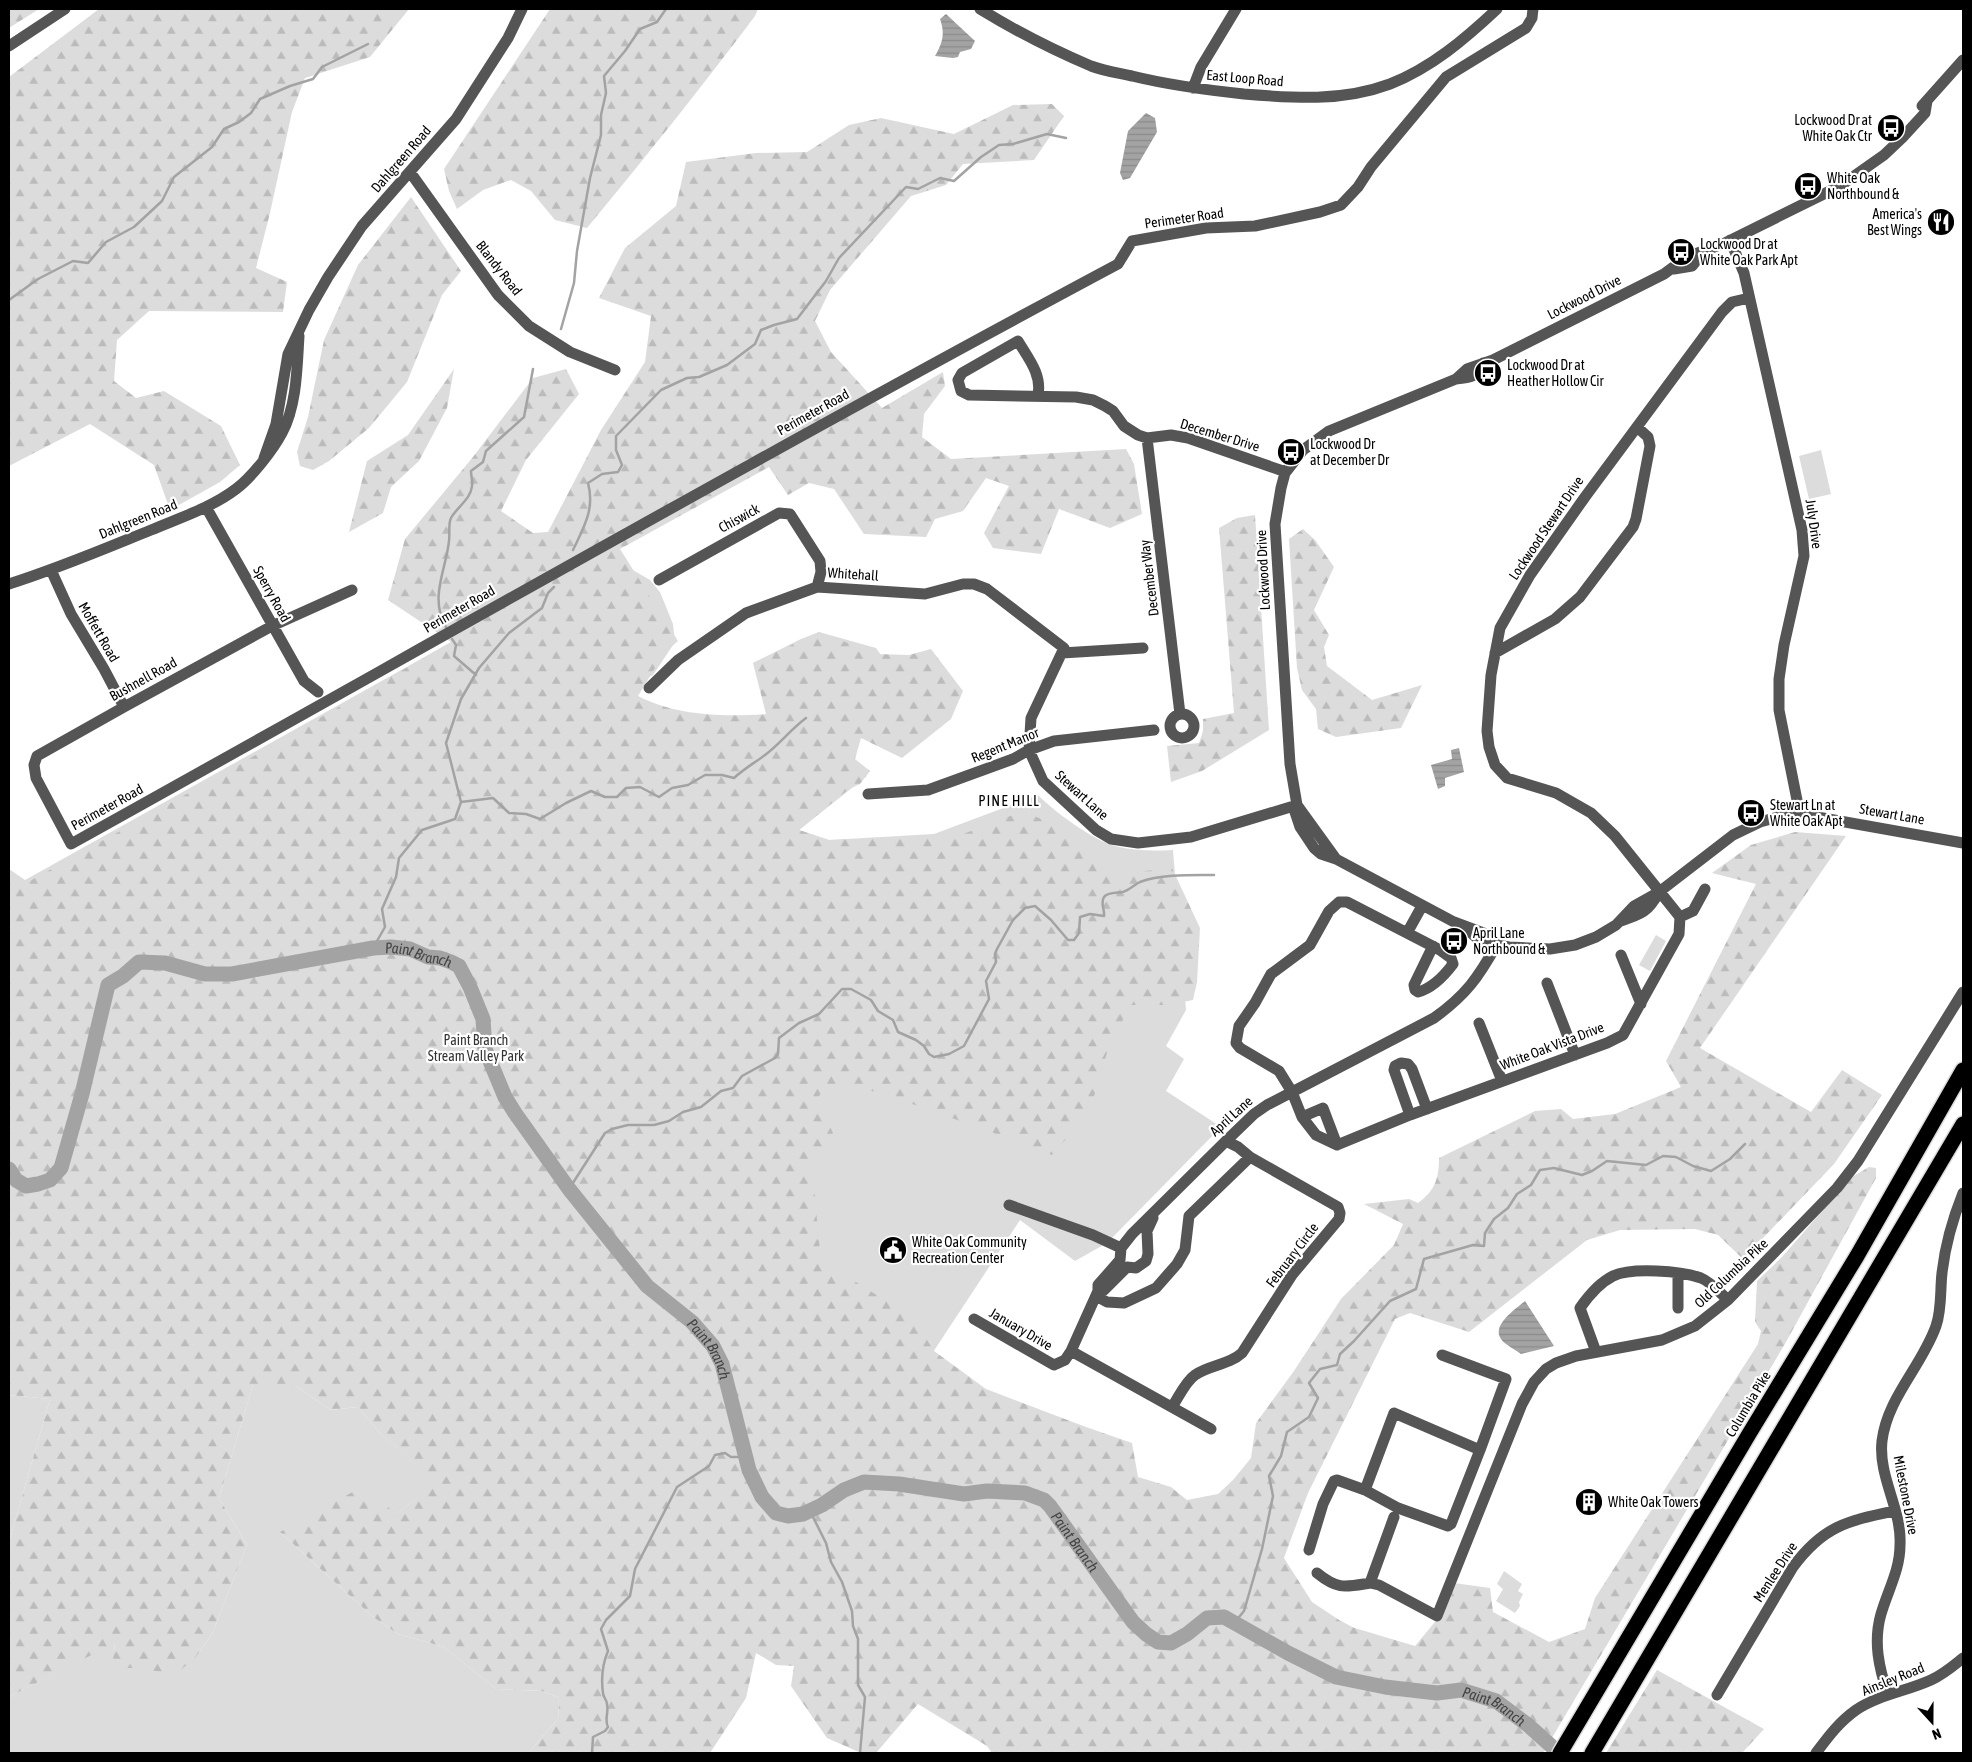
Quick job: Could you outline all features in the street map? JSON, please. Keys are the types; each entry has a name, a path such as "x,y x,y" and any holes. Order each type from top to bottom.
{"highway":[{"name":"Columbia Pike","path":"1560,1753 1857,1256 1963,1070"},
{"path":"1592,1753 1963,1124"}],"street":[{"path":"9,46 65,9"},
{"name":"Dahlgreen Road","path":"9,584 51,570 206,507 236,488 264,458 276,424 288,354 328,277 362,226 456,119 508,38 522,9"},
{"name":"East Loop Road","path":"980,9 1016,31 1093,66 1166,85 1306,98 1345,96 1388,85 1415,73 1473,32 1497,9"},
{"path":"1193,88 1201,67 1236,9"},
{"name":"Perimeter Road","path":"71,844 883,390 1118,264 1132,241 1206,228 1255,226 1320,212 1341,205 1358,187 1371,167 1446,77 1526,28 1532,18 1533,9"},
{"name":"Lockwood Drive","path":"1296,805 1290,764 1275,524 1281,488 1286,472 1303,450 1330,431 1431,391 1456,379 1472,378 1480,371 1483,363 1672,269 1692,266 1704,251 1840,186 1873,161 1879,151 1963,60"},
{"name":"Blandy Road","path":"410,172 498,295 529,326 570,352 615,370"},
{"name":"July Drive","path":"1730,240 1744,273 1802,530 1804,556 1778,679 1779,710 1800,815"},
{"name":"Lockwood Stewart Drive","path":"1659,892 1615,836 1591,813 1556,793 1508,778 1495,765 1489,747 1487,731 1491,675 1500,628 1530,575 1722,312 1732,302 1749,298"},
{"path":"1038,395 1039,385 1036,372 1018,341 962,373 958,380 961,391 969,395 1038,395 1093,400 1113,412 1131,432 1147,438"},
{"path":"1495,653 1555,619 1575,602 1633,527 1650,446 1648,437 1637,427"},
{"name":"December Drive","path":"1147,438 1171,435 1188,438 1286,472"},
{"name":"December Way","path":"1147,438 1180,714"},
{"name":"Sperry Road","path":"206,507 304,681 318,692"},
{"name":"Chiswick","path":"659,580 779,513 790,514 820,561 821,572 818,587"},
{"name":"Moffett Road","path":"51,570 71,614 104,668 124,707"},
{"name":"Whitehall","path":"649,688 678,660 746,612 818,587 925,594 963,584 974,584 986,589 1063,651"},
{"name":"Bushnell Road","path":"71,844 36,778 34,765 38,756 272,626 352,590"},
{"path":"1063,651 1143,648"},
{"name":"Stewart Lane","path":"1063,651 1031,718 1029,750 1043,781 1096,830 1111,838 1138,843 1190,836 1296,805 1295,812 1300,827 1314,848 1321,854 1336,859 1422,906 1466,927 1481,942 1509,948 1550,949 1575,945 1596,937 1618,922 1642,914 1653,903 1659,892 1733,835 1760,822 1782,816 1800,815 1865,824 1963,843"},
{"name":"Regent Manor","path":"868,794 928,790 1013,759 1029,750 1054,741 1154,730"},
{"path":"1659,892 1680,918 1693,911 1705,888"},
{"path":"1337,1145 1316,1135 1302,1117 1292,1092 1279,1071 1240,1048 1236,1043 1239,1026 1255,1003 1271,974 1310,944 1329,911 1339,902 1348,902 1433,946"},
{"path":"1407,933 1422,906"},
{"name":"White Oak Vista Drive","path":"1337,1145 1410,1115 1607,1043 1623,1035 1679,934 1680,918"},
{"name":"April Lane","path":"1121,1248 1132,1234 1254,1114 1292,1092 1434,1018 1453,1004 1476,980 1497,944"},
{"path":"1621,955 1641,1004"},
{"path":"1547,983 1575,1054"},
{"name":"Old Columbia Pike","path":"1370,1583 1379,1585 1437,1616 1522,1404 1534,1382 1546,1369 1566,1359 1662,1340 1678,1334 1710,1316 1728,1300 1837,1188 1858,1161 1963,992"},
{"path":"1479,1023 1502,1081"},
{"path":"1410,1115 1394,1070 1395,1066 1401,1063 1408,1064 1412,1069 1427,1109"},
{"path":"1302,1117 1323,1108 1337,1145"},
{"name":"February Circle","path":"1172,1407 1189,1380 1196,1374 1242,1354 1292,1275 1339,1219 1338,1207 1250,1157 1238,1147 1226,1141"},
{"path":"1097,1294 1107,1302 1124,1303 1156,1288 1177,1264 1185,1250 1189,1216 1250,1157"},
{"name":"Milestone Drive","path":"1888,1695 1880,1668 1877,1649 1878,1631 1881,1614 1897,1571 1900,1527 1885,1477 1882,1442 1886,1423 1896,1399 1928,1344 1937,1324 1942,1271 1952,1225 1963,1193"},
{"path":"1009,1205 1093,1235 1121,1248 1124,1264"},
{"name":"January Drive","path":"974,1319 1054,1365 1065,1360 1097,1294 1104,1290 1124,1264 1136,1268 1146,1261 1148,1254 1147,1231 1155,1212"},
{"path":"1596,1352 1580,1308 1594,1290 1614,1276 1637,1271 1678,1273 1703,1279 1728,1300"},
{"path":"1678,1273 1678,1308"},
{"path":"1071,1351 1211,1429"},
{"path":"1309,1550 1323,1504 1334,1481 1337,1480 1364,1490 1396,1513 1448,1526 1451,1524 1466,1490 1506,1379 1442,1355"},
{"path":"1364,1490 1394,1413 1480,1450"},
{"path":"1466,1490 1484,1498"},
{"name":"Menlee Drive","path":"1717,1695 1793,1567 1806,1550 1819,1537 1838,1526 1894,1510"},
{"path":"1317,1573 1326,1580 1342,1587 1370,1583 1396,1513"},
{"name":"Ainsley Road","path":"1816,1753 1837,1725 1856,1710 1888,1695 1931,1680 1949,1670 1963,1658"}],"green space":[{"path":"9,9 39,9 9,28"},
{"path":"99,9 409,9 370,57 305,78 292,112 256,268 287,282 283,312 149,311 117,340 114,381 136,398 164,391 221,426 240,465 220,482 170,510 154,465 90,424 9,466 9,77"},
{"path":"550,9 758,9 755,16 693,97 587,228 555,220 531,191 511,180 483,190 457,209 449,191 444,169"},
{"name":"Paint Branch Stream Valley Park","path":"1052,104 1064,116 1034,160 963,164 946,185 911,196 830,290 815,321 831,352 882,408 943,372 945,386 924,414 922,437 951,459 1126,449 1134,464 1142,514 1110,528 1059,509 1041,554 993,548 984,533 1009,486 986,478 963,511 935,519 926,537 864,534 834,489 809,483 788,495 769,467 620,549 678,641 664,653 638,696 668,708 700,714 766,714 753,663 819,632 877,654 909,655 931,649 963,691 951,719 902,758 861,738 855,759 870,771 860,784 849,789 799,830 829,840 925,837 945,841 1023,811 1059,827 1118,874 1172,868 1200,928 1197,982 1193,1000 1168,1005 1131,1005 1109,1046 1089,1113 1052,1155 878,1092 826,1084 817,1100 833,1133 812,1165 820,1252 837,1270 913,1318 934,1351 986,1389 1132,1443 1138,1477 1171,1487 1187,1500 1218,1494 1233,1480 1251,1458 1256,1423 1294,1371 1341,1299 1394,1245 1403,1224 1364,1204 1409,1199 1418,1203 1435,1184 1439,1158 1535,1111 1561,1109 1573,1119 1615,1114 1681,1087 1666,1061 1756,884 1712,873 1751,845 1795,832 1846,836 1700,1048 1811,1112 1842,1070 1882,1095 1834,1164 1743,1259 1718,1235 1695,1229 1620,1230 1587,1240 1469,1332 1410,1313 1395,1319 1308,1493 1284,1558 1312,1602 1348,1626 1415,1646 1444,1611 1454,1583 1490,1588 1493,1612 1549,1642 1585,1629 1595,1598 1758,1344 1761,1331 1755,1322 1757,1281 1782,1257 1852,1177 1869,1167 1876,1168 1876,1178 1786,1342 1543,1753 992,1753 987,1746 918,1704 876,1753 861,1753 827,1738 791,1686 794,1666 776,1665 756,1653 746,1698 710,1753 528,1753 558,1719 559,1698 542,1691 496,1689 444,1647 398,1634 373,1617 280,1532 358,1489 397,1513 437,1483 379,1432 358,1407 330,1410 295,1385 253,1385 219,1498 247,1545 212,1634 196,1657 176,1674 135,1668 112,1668 115,1643 9,1697 9,1542 50,1399 9,1395 9,869 28,882 221,775 451,642 388,600 405,539 473,457 533,378 566,369 579,394 526,460 501,511 533,533 548,532 601,430 645,362 651,316 599,298 625,248 676,206 686,162 756,153 807,152 849,125 881,118 954,134 1013,105"},
{"path":"411,197 461,271 442,295 407,382 369,428 329,461 313,470 300,466 297,452 308,417 324,340 358,265"},
{"path":"454,369 447,408 419,461 391,487 383,513 349,532 367,461 408,435"},
{"path":"1821,450 1831,494 1809,499 1799,456"},
{"path":"1255,515 1269,730 1202,771 1171,782 1167,746 1199,743 1203,731 1203,719 1234,713 1219,528 1237,518"},
{"path":"1303,529 1315,540 1334,567 1314,610 1329,635 1324,647 1327,666 1372,700 1422,685 1401,728 1336,737 1318,729 1316,709 1302,690 1297,668 1289,539"},
{"name":"Paint Branch Stream Valley Park","path":"607,555 650,580 660,592 673,624 675,642 653,675 615,694 711,754 784,710 753,663 819,632 876,648 902,685 808,735 867,776 799,830 829,840 934,834 1038,795 1074,824 1106,843 1137,850 1173,850 1186,1010 1166,1046 1184,1059 1166,1091 1221,1127 1107,1243 1075,1261 1020,1220 918,1375 1224,1558 1408,1657 381,1401 295,1385 330,1410 358,1407 379,1432 438,1483 397,1513 281,1533 373,1617 398,1634 444,1647 496,1689 542,1691 559,1698 558,1719 528,1753 9,1753 9,1697 115,1642 113,1668 135,1668 196,1657 212,1634 247,1545 219,1498 253,1385 294,1384 9,889"},
{"path":"1656,935 1666,941 1650,971 1639,965"},
{"path":"9,1395 50,1399 9,1542"},
{"path":"1504,1571 1522,1584 1518,1591 1523,1594 1519,1602 1520,1606 1515,1613 1496,1601 1503,1589 1497,1584"},
{"path":"1657,1670 1764,1729 1742,1753 1606,1753"}],"shaded area":[{"path":"946,14 975,41 971,49 960,52 958,57 935,56 942,38 940,19"},
{"path":"1146,113 1155,118 1157,132 1130,178 1123,180 1120,173 1128,131"},
{"path":"1459,748 1464,772 1445,778 1445,786 1438,789 1431,765 1452,759 1451,750"},
{"path":"1525,1301 1554,1346 1521,1354 1501,1339 1499,1328 1502,1323 1511,1312"}],"waterway":[{"path":"561,329 574,283 577,251 590,178 601,135 601,115 606,93 604,76 640,29 657,22 666,9"},
{"path":"9,300 38,279 73,261 88,263 106,242 134,227 162,201 174,177 212,147 224,129 239,122 251,113 260,99 290,86 313,79 322,67 368,44"},
{"path":"573,550 589,510 590,492 588,483 602,474 618,472 622,465 616,450 616,436 661,390 687,378 699,377 727,365 755,344 761,330 797,319 826,281 839,258 906,187 918,189 940,178 954,181 981,157 999,145 1013,144 1047,134 1066,138"},
{"path":"446,627 441,616 439,595 449,541 450,520 471,491 471,471 483,462 486,451 524,417 533,369"},
{"path":"373,948 385,927 382,909 396,877 399,858 422,830 455,819 461,802 446,743 461,699 479,668 509,633 542,608 548,593 554,587"},
{"path":"452,639 456,645 454,656 476,675"},
{"path":"461,802 493,798 509,813 526,814 540,819 566,803 591,791 605,797 617,797 626,788 640,787 659,797 672,788 688,785 705,775 722,775 734,778 770,751 806,718"},
{"path":"569,1189 605,1133 628,1125 654,1125 669,1121 683,1112 701,1107 721,1091 733,1088 742,1076 775,1058 778,1054 779,1038 799,1023 819,1014 842,989 851,989 871,1000 878,1011 893,1020 898,1032 916,1040 924,1046 929,1054 934,1057 949,1054 964,1046 989,999 986,981 996,962 995,954 1013,920 1025,908 1035,906 1051,920 1068,940 1074,940 1079,933 1080,917 1090,914 1104,916 1102,902 1108,894 1123,892 1148,879 1214,875"},
{"name":"Paint Branch","path":"9,1169 16,1180 26,1186 50,1180 61,1168 82,1094 108,985 123,976 139,962 165,963 205,974 232,974 373,948 391,947 410,949 428,957 440,958 451,962 459,966 470,987 483,1019 485,1049 505,1097 515,1113 569,1189 647,1286 692,1322 713,1346 722,1364 749,1470 762,1497 776,1513 788,1516 803,1514 822,1505 844,1490 864,1482 899,1484 964,1494 987,1491 1025,1493 1044,1500 1050,1506 1133,1622 1158,1642 1171,1643 1187,1634 1207,1618 1224,1617 1288,1653 1336,1677 1385,1687 1437,1693 1461,1690 1496,1701 1528,1725 1559,1753"},
{"path":"1235,1622 1244,1611 1262,1549 1273,1496 1269,1476 1281,1456 1287,1432 1309,1417 1318,1398 1309,1383 1320,1369 1337,1365 1340,1354 1390,1301 1416,1289 1424,1259 1473,1245 1484,1246 1485,1233 1494,1219 1508,1208 1517,1194 1531,1185 1540,1170 1554,1168 1582,1175 1607,1161 1646,1165 1663,1156 1676,1157 1693,1166 1711,1171 1730,1159 1745,1144"},
{"path":"592,1753 593,1737 605,1731 608,1727 606,1722 607,1707 602,1682 608,1651 601,1629 606,1620 630,1596 635,1569 677,1487 709,1466 715,1455 725,1453 731,1457 745,1457"},
{"path":"810,1511 826,1543 831,1562 842,1582 852,1611 853,1626 858,1639 858,1685 865,1697 860,1753"}],"place":[{"name":"Lockwood Dr at White Oak Ctr","path":"1891,128"},
{"name":"White Oak Northbound &","path":"1808,186"},
{"name":"America's Best Wings","path":"1941,222"},
{"name":"Lockwood Dr at White Oak Park Apt","path":"1681,252"},
{"name":"Lockwood Dr at Heather Hollow Cir","path":"1488,373"},
{"name":"Lockwood Dr at December Dr","path":"1291,452"},
{"name":"Stewart Ln at White Oak Apt","path":"1751,813"},
{"name":"April Lane Northbound &","path":"1454,941"},
{"name":"White Oak Community Recreation Center","path":"893,1250"},
{"name":"White Oak Towers","path":"1589,1502"}],"district":[{"name":"PINE HILL","path":"1009,800"}]}
